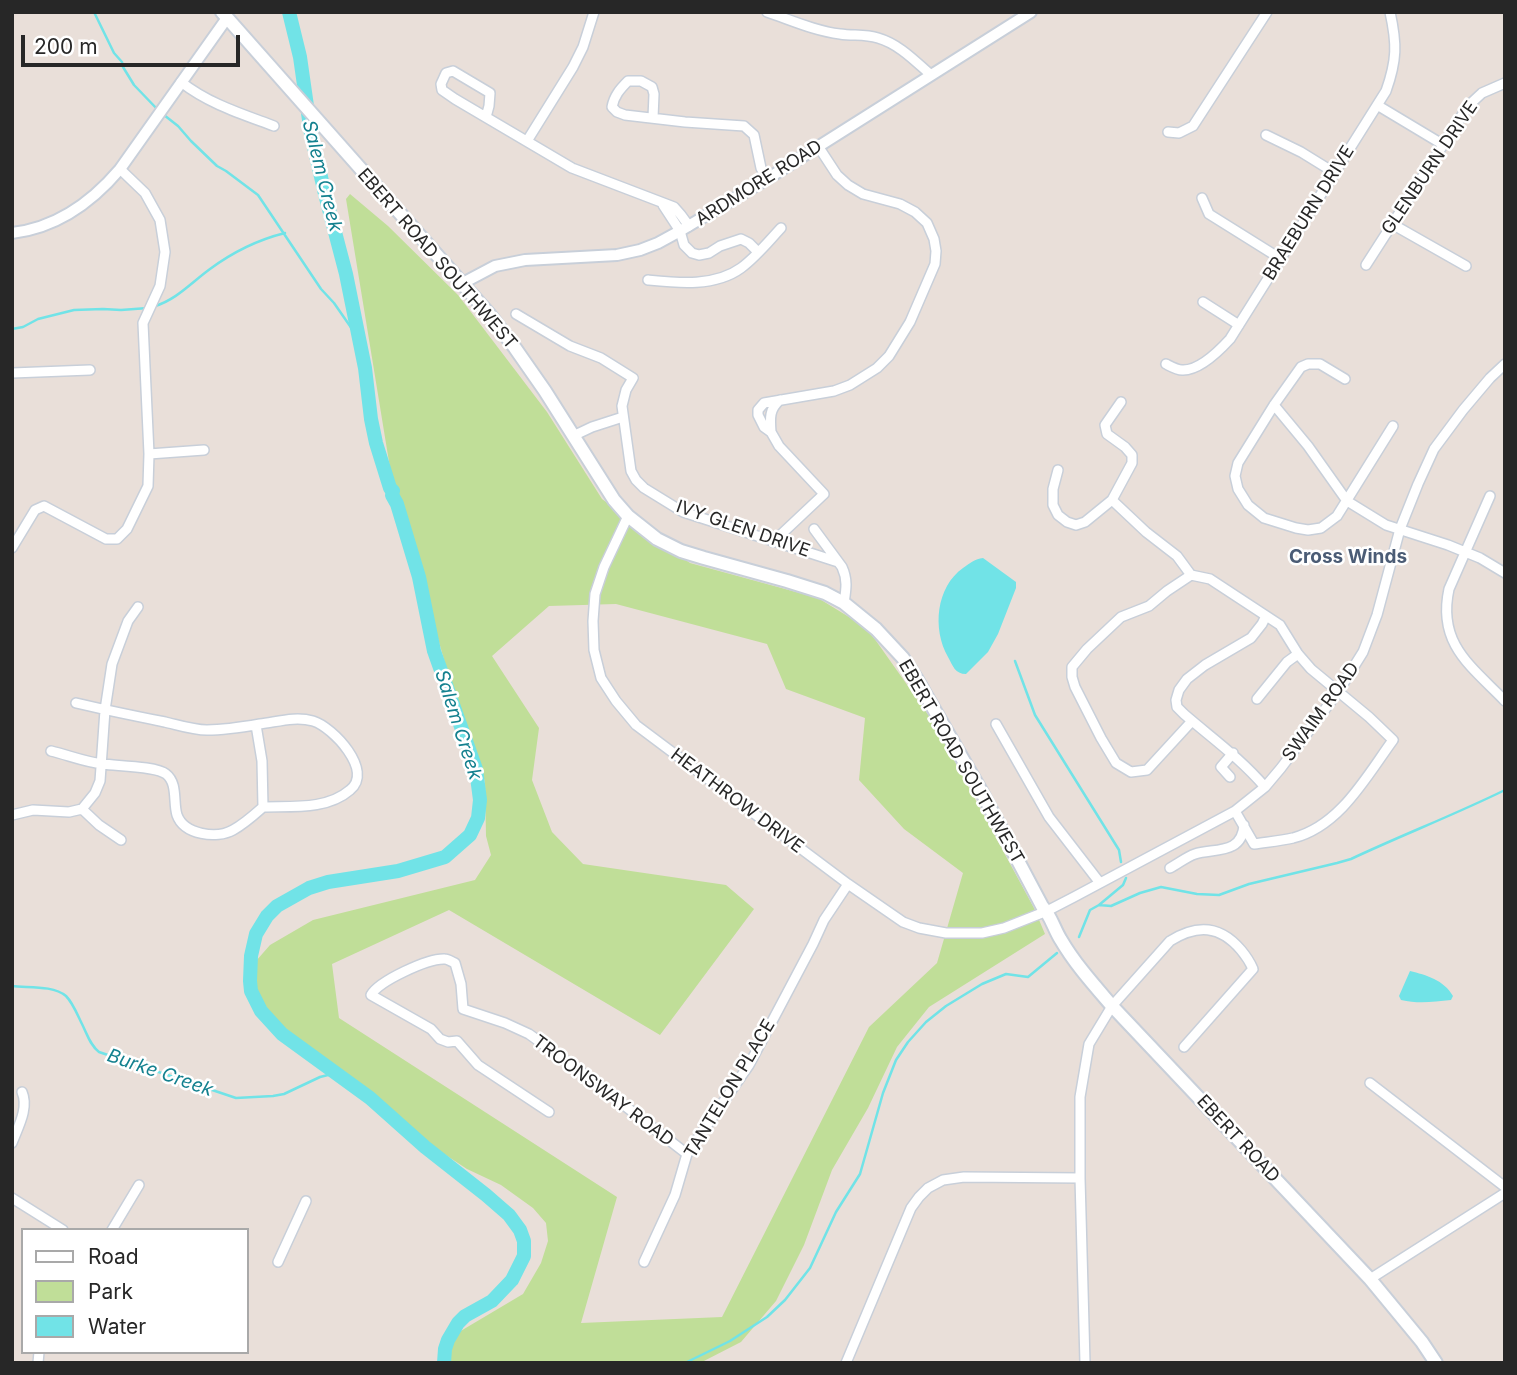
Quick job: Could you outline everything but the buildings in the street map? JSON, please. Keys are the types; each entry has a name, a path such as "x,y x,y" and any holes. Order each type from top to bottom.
{"main road":[{"name":"EBERT ROAD SOUTHWEST","path":"225,15 490,315 515,348 614,500 628,516 657,539 681,551 825,593 844,603 888,640 916,678 1046,911"},
{"name":"EBERT ROAD","path":"1046,911 1060,939 1112,1006 1370,1279 1436,1363"}],"street":[{"path":"527,141 573,67 583,47 594,12"},
{"path":"767,12 838,34 861,34 880,38 902,49 931,75"},
{"name":"ARDMORE ROAD","path":"461,284 495,266 524,260 617,255 640,250 685,229 1031,12"},
{"path":"1168,132 1179,133 1193,126 1267,12"},
{"name":"BRAEBURN DRIVE","path":"1166,364 1182,370 1199,365 1218,353 1230,340 1386,91 1396,52 1390,12"},
{"path":"12,233 32,229 63,217 108,183 181,82 225,15"},
{"path":"486,117 490,93 453,71 446,74 441,84 442,90 486,117 572,168 674,207 681,215 685,229 684,245 692,253 709,253 741,239 758,252"},
{"path":"653,118 652,87 641,81 628,81 616,94 612,107 617,112 625,116 744,127 754,135 761,168 767,179"},
{"path":"181,82 193,92 215,103 274,126"},
{"name":"GLENBURN DRIVE","path":"1366,265 1468,106 1482,93 1505,83"},
{"path":"1377,105 1442,144"},
{"path":"1266,135 1335,173"},
{"path":"773,542 824,494 779,446 771,432 771,413 775,404 781,399 834,391 877,369 889,356 910,322 935,264 934,239 927,223 900,204 863,194 848,185 818,146"},
{"path":"12,548 35,510 44,506 106,539 117,539 127,529 149,486 143,323 160,286 165,252 160,220 145,193 120,169"},
{"path":"1202,198 1209,214 1281,258"},
{"path":"1392,224 1466,266"},
{"path":"648,280 708,281 726,276 740,268 781,228"},
{"path":"1203,302 1239,325"},
{"name":"IVY GLEN DRIVE","path":"516,314 570,346 601,358 633,379 626,390 622,405 623,417 631,471 644,488 683,512 838,562"},
{"path":"1345,379 1320,364 1308,363 1301,367 1238,463 1235,476 1238,489 1248,505 1265,518 1284,525 1308,530 1321,528 1337,516 1393,426"},
{"name":"SWAIM ROAD","path":"1046,911 1236,811 1265,787 1338,692 1363,652 1377,615 1400,529 1434,449 1463,410 1505,364"},
{"path":"12,373 90,370"},
{"path":"1058,470 1053,488 1053,505 1058,515 1066,522 1076,525 1085,522 1112,500 1132,463 1132,455 1107,434 1105,425 1121,402"},
{"path":"1274,405 1308,446 1347,501 1386,525 1480,558 1505,573"},
{"path":"573,436 592,426 623,417"},
{"path":"149,454 204,450"},
{"path":"1490,496 1449,589 1446,618 1456,648 1505,701"},
{"path":"1112,500 1177,556 1191,575 1210,579 1280,625 1298,654 1311,668 1393,740 1346,805 1316,829 1293,838 1254,844 1236,811"},
{"name":"HEATHROW DRIVE","path":"628,516 595,594 594,650 601,678 636,725 903,922 946,933 982,933 1004,928 1046,911"},
{"name":"IVY GLEN DRIVE","path":"814,529 838,562"},
{"path":"838,562 847,581 844,603"},
{"path":"1191,575 1149,606 1121,617 1087,649 1071,670 1075,687 1116,764 1131,772 1147,769 1192,721"},
{"path":"13,815 33,810 82,809 95,793 100,781 105,710 112,664 128,621 138,607"},
{"path":"1265,787 1233,753 1177,707 1177,700 1181,687 1196,670 1251,638 1266,616"},
{"path":"1257,699 1287,662 1298,654"},
{"path":"51,751 100,764 148,769 166,774 174,793 179,820 186,827 201,834 221,834 234,830 263,807 303,806 326,802 350,791 357,779 350,753 319,723 299,719 204,730 76,703"},
{"path":"996,724 1049,817 1100,883"},
{"path":"256,725 262,761 263,807"},
{"path":"1230,777 1221,767 1233,753"},
{"path":"82,809 121,840"},
{"path":"1170,869 1195,854 1224,850 1236,844 1244,831 1244,824"},
{"name":"TANTELON PLACE","path":"644,1262 675,1195 687,1154 749,1065 824,920 848,884"},
{"path":"1085,1363 1080,1097 1089,1044 1112,1006 1170,941 1180,934 1202,929 1217,931 1232,939 1253,969 1184,1047"},
{"name":"TROONSWAY ROAD","path":"550,1112 478,1065 457,1041 440,1039 431,1029 371,995 374,988 412,967 444,959 455,963 461,984 463,1009 529,1034 687,1154"},
{"path":"1370,1083 1505,1187"},
{"path":"12,1143 25,1107 22,1092"},
{"path":"846,1363 911,1208 928,1188 943,1180 964,1177 1080,1178"},
{"path":"113,1228 139,1185"},
{"path":"1370,1279 1505,1193"},
{"path":"12,1198 61,1228"},
{"path":"278,1262 306,1201"}],"green space":[{"path":"350,194 388,226 458,295 547,412 602,499 690,563 818,598 867,628 934,723 1034,908 1045,934 929,1007 897,1047 868,1108 832,1170 804,1245 776,1301 741,1342 700,1363 451,1363 450,1350 459,1332 523,1294 541,1263 548,1241 546,1223 533,1208 501,1185 467,1169 429,1144 378,1100 286,1029 264,1008 254,986 256,961 270,945 313,920 475,880 491,855 486,836 485,782 453,691 391,474 346,199","holes":["616,604 767,644 786,689 865,718 859,780 904,829 963,873 937,963 869,1027 722,1317 581,1323 617,1197 339,1018 332,964 449,910 660,1035 754,909 726,885 583,864 552,832 532,780 539,728 492,656 549,606"]}],"water":[{"path":"983,558 1016,582 1016,588 988,652 966,674 962,674 955,669 943,646 939,609 947,586 954,576 970,563"},
{"path":"1410,971 1440,982 1453,996 1451,1000 1401,1000 1399,996"}],"waterway":[{"path":"94,12 114,53 134,85 159,111"},
{"name":"Salem Creek","path":"289,12 300,57 311,134 346,274 365,368 376,443 419,577 434,651 476,769 480,800 478,818 470,835 445,857 398,871 328,882 309,888 277,906 256,934 251,956 251,991 261,1011 282,1034 370,1098 509,1215 520,1230 524,1241 524,1256 512,1280 492,1301 458,1323 448,1340 444,1363"},
{"path":"164,115 217,166 258,195 321,289 359,339"},
{"path":"155,306 177,295 236,252 285,233"},
{"path":"12,329 74,310 148,308"},
{"path":"1015,661 1035,715 1119,850 1121,862"},
{"path":"1099,905 1111,906 1161,887 1219,895 1249,884 1337,863 1505,790"},
{"path":"1079,937 1090,910 1123,885 1126,878"},
{"path":"685,1363 730,1341 767,1317 785,1300 810,1268 836,1212 860,1174 883,1093 896,1060 926,1022 982,984 1006,974 1028,977 1057,953"},
{"name":"Burke Creek","path":"12,986 61,992 71,1002 91,1043 99,1052 236,1098 284,1094 320,1077 336,1073"}],"district":[{"name":"Cross Winds","path":"1348,557"}]}
